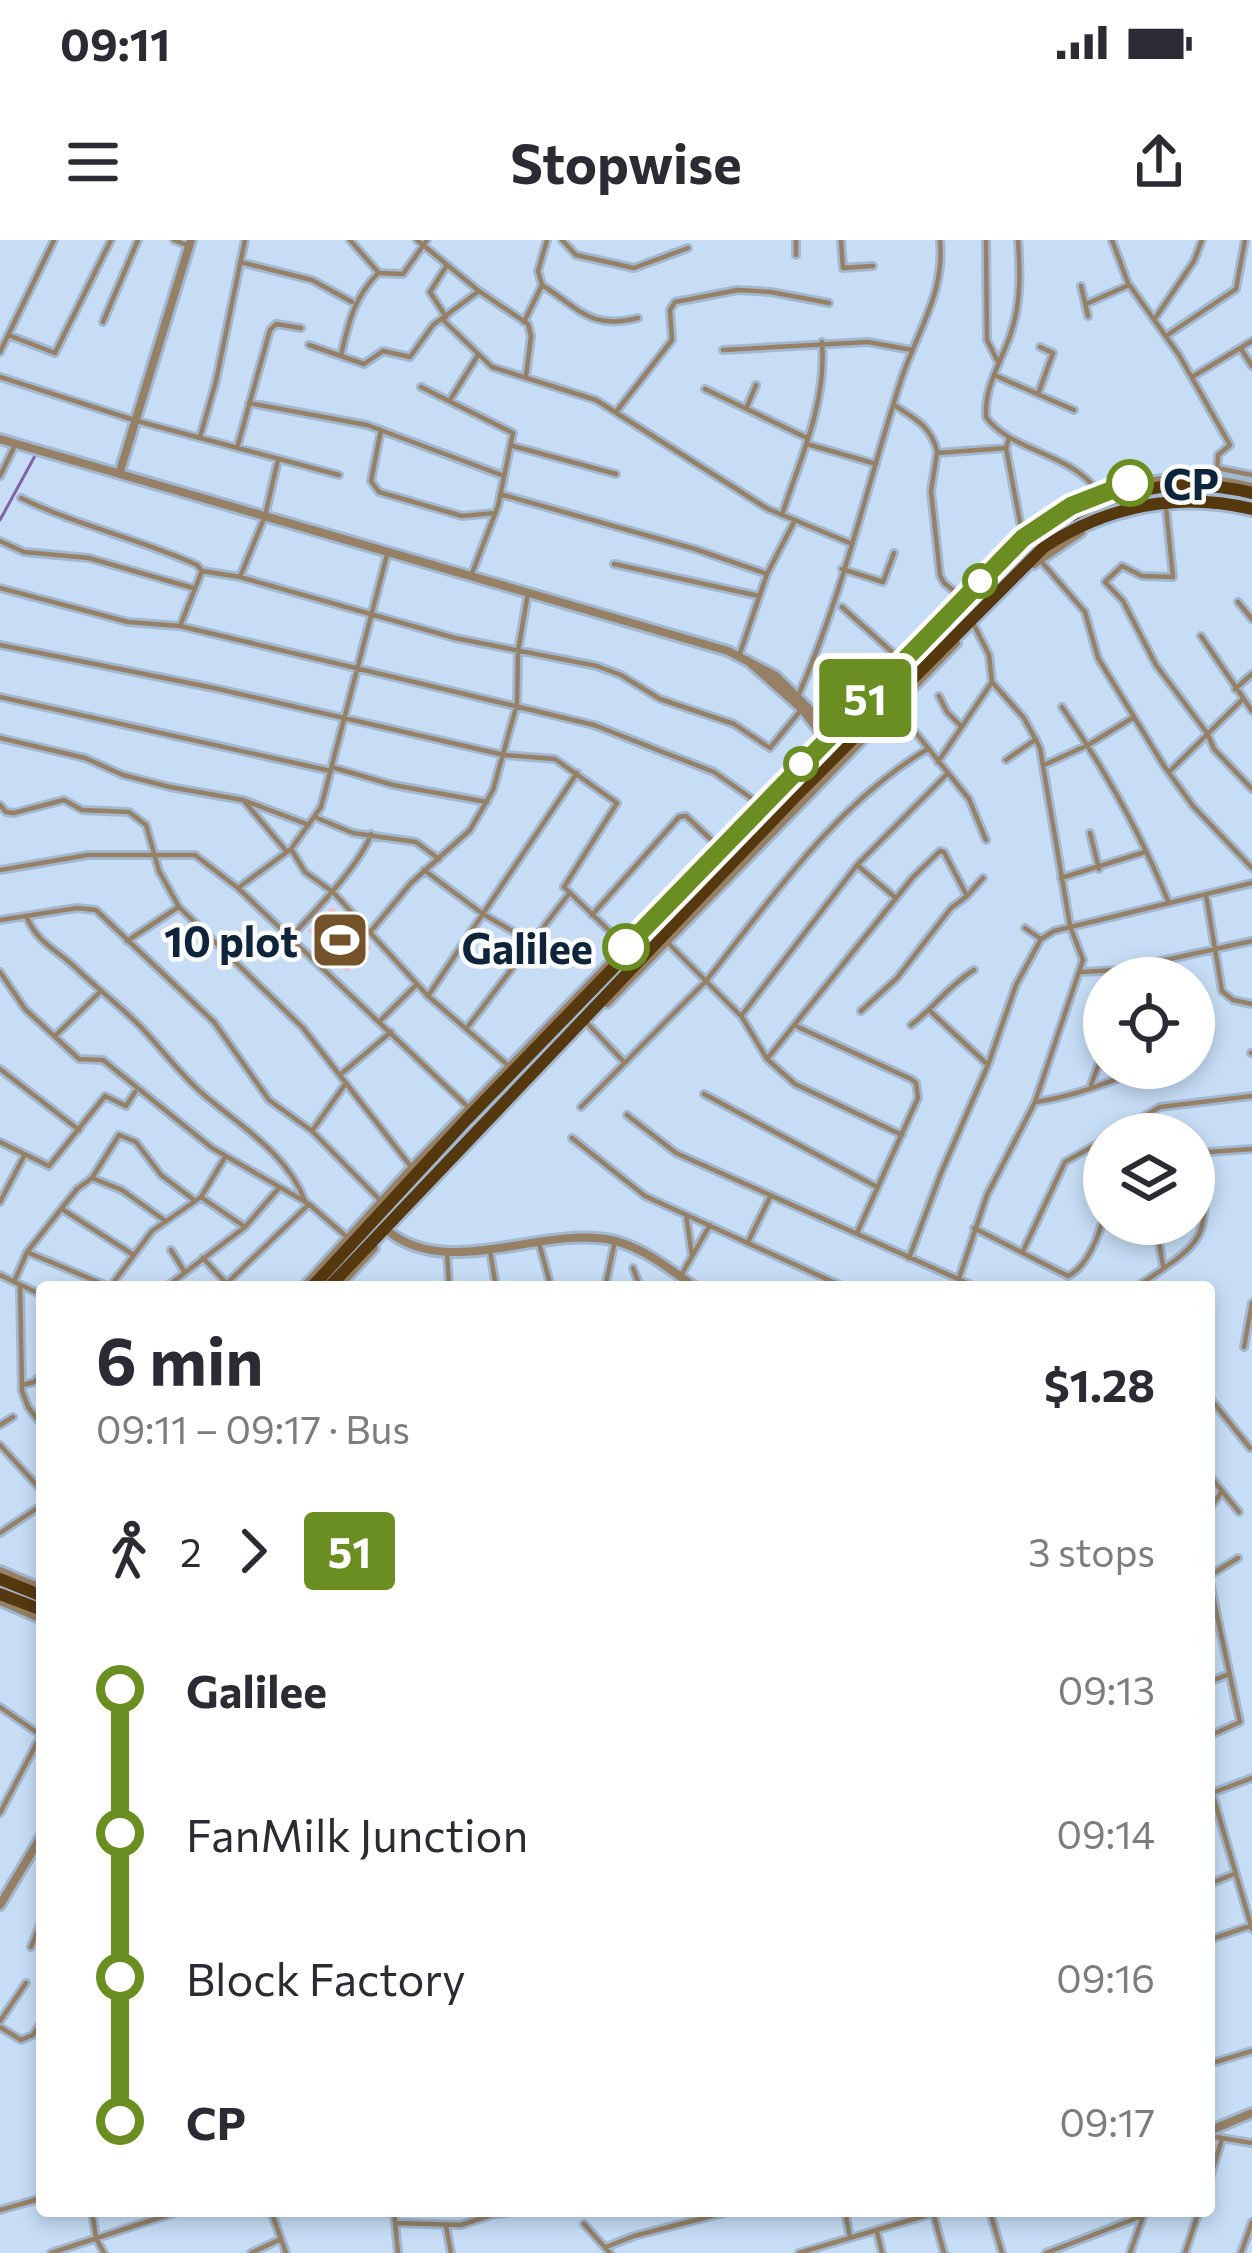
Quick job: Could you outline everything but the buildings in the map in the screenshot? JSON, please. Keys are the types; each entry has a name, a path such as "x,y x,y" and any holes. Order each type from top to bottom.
{"main road":[{"path":"314,1281 603,987 756,843 886,682 990,575 1056,523 1108,499 1184,484 1251,484"},
{"path":"340,1281 704,872 835,741 925,670 1027,562 1083,524 1135,506 1196,500 1252,512"},
{"path":"0,1575 36,1591"},
{"path":"0,1597 36,1608"}],"street":[{"path":"0,352 54,240"},
{"path":"8,335 55,352 111,240"},
{"path":"103,322 138,240"},
{"path":"121,471 190,243 174,240"},
{"path":"200,437 245,240"},
{"path":"350,240 379,272 403,274 422,242 524,322 531,336 526,376"},
{"path":"547,240 538,271 542,285 596,322 638,318"},
{"path":"562,240 576,255 634,268 688,248"},
{"path":"796,240 796,255"},
{"path":"841,240 842,268 873,266"},
{"path":"798,696 819,645 912,350 937,294 940,240"},
{"path":"986,240 988,340 997,360"},
{"path":"1018,240 1016,314 1007,346 997,360 986,417 1010,436 1078,469 1100,493"},
{"path":"1112,240 1130,285 1192,377 1229,445 1218,454 1217,480"},
{"path":"1154,320 1194,261 1202,240"},
{"path":"1166,336 1235,289 1245,240"},
{"path":"240,262 312,280 353,303"},
{"path":"448,265 430,292 444,318 492,367 584,395 782,515 850,543"},
{"path":"341,355 353,303 379,272"},
{"path":"524,322 542,285"},
{"path":"1086,304 1130,285"},
{"path":"1081,286 1088,316"},
{"path":"616,412 672,340 670,310 676,302 738,290 829,303"},
{"path":"309,345 364,364 383,351 414,356 433,325 479,291"},
{"path":"237,448 270,329 276,324 301,328"},
{"path":"1192,377 1252,341"},
{"path":"723,350 878,342 912,350"},
{"path":"782,515 822,387 822,343"},
{"path":"1038,394 1053,352 1040,347"},
{"path":"1240,349 1252,366"},
{"path":"450,400 478,355"},
{"path":"994,375 1074,410"},
{"path":"0,377 137,421 339,475"},
{"path":"746,409 756,385"},
{"path":"421,387 510,429 514,438 496,513 471,576"},
{"path":"705,389 806,441 876,464"},
{"path":"249,404 381,430 504,476"},
{"path":"894,405 931,433 937,453 931,491 940,574 964,598"},
{"path":"381,430 371,481 380,492 462,516 496,513"},
{"path":"1010,436 1006,448 1023,538"},
{"path":"0,439 743,658 798,696 835,741"},
{"path":"0,476 16,443"},
{"path":"512,446 616,474"},
{"path":"937,453 1006,448"},
{"path":"240,577 265,515 278,460"},
{"path":"1217,468 1251,484"},
{"path":"313,1281 509,1066 704,872 814,750 835,741 845,718 886,682 901,660 1023,538 1100,493 1130,483 1173,478 1251,484"},
{"path":"500,494 767,574"},
{"path":"21,498 76,522 150,545 202,571 240,577 455,638 609,670 660,699 734,724 770,748 802,709"},
{"path":"1166,507 1173,577 1142,576 1122,566 1106,582 1123,601 1156,665 1214,749 1252,788"},
{"path":"340,1281 391,1234 429,1184 668,943 756,843 1039,560 1108,520 1166,507 1252,512"},
{"path":"743,658 767,574 795,520"},
{"path":"0,541 24,552 86,557 193,588"},
{"path":"238,888 289,850 315,818 388,552"},
{"path":"842,568 883,583 894,553"},
{"path":"1039,560 1085,612 1098,658 1168,772 1252,868"},
{"path":"614,564 760,596"},
{"path":"180,626 202,571"},
{"path":"0,588 128,622 180,626 594,725 715,772 761,805"},
{"path":"371,931 424,870 470,830 487,802 518,704 518,651 528,592"},
{"path":"1238,602 1252,619"},
{"path":"842,607 901,660"},
{"path":"959,1278 974,1228 1035,1102 1083,958 1070,926 1036,739 992,682 985,643 974,625"},
{"path":"1201,636 1252,711"},
{"path":"0,645 198,684 504,755 555,759 617,803 565,883 569,894 626,947"},
{"path":"1235,688 1252,674"},
{"path":"773,679 816,720 845,718"},
{"path":"938,762 992,682"},
{"path":"939,696 962,727"},
{"path":"0,698 487,802"},
{"path":"1168,772 1242,700"},
{"path":"895,706 969,800 986,840"},
{"path":"1061,706 1088,745 1168,901"},
{"path":"1044,764 1134,717"},
{"path":"814,750 816,720"},
{"path":"0,738 85,758 123,775 243,800 309,825"},
{"path":"1006,760 1036,739"},
{"path":"581,1107 706,981 777,892 871,788 926,750"},
{"path":"428,996 578,772"},
{"path":"741,1016 857,865 947,774"},
{"path":"0,806 14,813 64,800 82,810 129,812 146,825 159,871 179,907 304,1028 412,1168"},
{"path":"243,800 304,872 333,892 428,996 509,1066"},
{"path":"592,915 679,818 686,816 721,849"},
{"path":"315,818 353,832 416,842 440,860"},
{"path":"1090,833 1099,869"},
{"path":"291,938 333,892 371,834"},
{"path":"767,1059 896,898 942,851 967,896"},
{"path":"1061,878 1145,852"},
{"path":"0,870 62,858 195,855 238,888 469,1108"},
{"path":"857,865 896,898"},
{"path":"424,870 483,914 533,943"},
{"path":"862,1011 897,978 938,924 983,878"},
{"path":"909,1258 1016,985 1041,939 1070,926 1252,883"},
{"path":"466,1029 569,894"},
{"path":"1206,895 1224,995 1252,1004"},
{"path":"127,941 179,907"},
{"path":"0,920 91,908 214,1022 269,1100 312,1131 381,1201"},
{"path":"27,918 40,940 138,1024 200,1092 269,1148 307,1202 348,1238"},
{"path":"1025,928 1041,939"},
{"path":"1178,957 1252,940"},
{"path":"668,943 741,1016 767,1059 795,1084 902,1135"},
{"path":"910,1025 974,970"},
{"path":"0,972 25,1009 80,1059 103,1060 225,1157 307,1202"},
{"path":"380,1022 417,984"},
{"path":"55,1037 99,993"},
{"path":"930,1011 988,1065"},
{"path":"587,1023 623,1061"},
{"path":"796,1027 916,1083 918,1098 857,1233"},
{"path":"341,1074 391,1032"},
{"path":"0,1069 79,1130"},
{"path":"312,1131 346,1082"},
{"path":"1035,1102 1065,1098 1083,1089"},
{"path":"0,1142 49,1166 105,1096 125,1106 136,1090"},
{"path":"704,1094 877,1186"},
{"path":"1148,1113 1160,1107 1252,1096"},
{"path":"627,1115 676,1153 965,1281"},
{"path":"35,1419 22,1384 17,1284 27,1252 77,1189 92,1178 119,1135 136,1142 161,1174 245,1227"},
{"path":"572,1138 628,1186 830,1281"},
{"path":"1215,1151 1252,1149"},
{"path":"1023,1251 1065,1162 1083,1152"},
{"path":"0,1202 23,1156"},
{"path":"114,1281 132,1254 165,1221 197,1198 225,1157"},
{"path":"92,1178 122,1190 165,1221"},
{"path":"173,1281 245,1227 278,1189"},
{"path":"748,1242 770,1195"},
{"path":"229,1281 307,1202"},
{"path":"62,1209 132,1254"},
{"path":"686,1215 692,1256"},
{"path":"680,1276 710,1224"},
{"path":"974,1228 1072,1276 1092,1245"},
{"path":"391,1234 416,1248 447,1251 589,1237 616,1241 687,1281"},
{"path":"606,1281 616,1241"},
{"path":"539,1243 549,1281"},
{"path":"1160,1245 1164,1269"},
{"path":"1145,1281 1189,1245"},
{"path":"490,1248 495,1281"},
{"path":"171,1250 184,1271"},
{"path":"447,1251 449,1281"},
{"path":"27,1252 96,1281"},
{"path":"203,1258 222,1281"},
{"path":"634,1268 638,1281"},
{"path":"0,1275 36,1292"},
{"path":"1244,1347 1252,1303"},
{"path":"22,1384 36,1380"},
{"path":"1215,1404 1250,1448"},
{"path":"0,1425 13,1417"},
{"path":"0,1445 36,1484"},
{"path":"1215,1482 1239,1512"},
{"path":"1215,1501 1222,1491"},
{"path":"0,1532 36,1509"},
{"path":"1215,1573 1238,1558"},
{"path":"0,1597 36,1616"},
{"path":"1215,1612 1240,1721 1215,1733"},
{"path":"1215,1680 1229,1674"},
{"path":"0,1707 36,1732"},
{"path":"0,1813 36,1745"},
{"path":"1215,1792 1252,1778"},
{"path":"1215,1804 1251,1928 1215,1938"},
{"path":"0,1905 36,1845"},
{"path":"1215,1882 1234,1874"},
{"path":"31,1947 36,1935"},
{"path":"26,1983 0,2024 21,2040 36,2030"},
{"path":"1215,2062 1252,2051"},
{"path":"1215,2131 1252,2113"},
{"path":"1215,2136 1252,2143"},
{"path":"1215,2161 1222,2138"},
{"path":"0,2210 36,2200"},
{"path":"93,2217 104,2253"},
{"path":"51,2253 161,2217"},
{"path":"274,2217 286,2253"},
{"path":"395,2217 398,2253"},
{"path":"474,2217 474,2223"},
{"path":"396,2223 446,2226 487,2217"},
{"path":"584,2224 608,2251 634,2236 708,2217"},
{"path":"846,2217 850,2238"},
{"path":"799,2253 921,2217"},
{"path":"934,2217 944,2253"},
{"path":"993,2217 1002,2253"},
{"path":"1046,2253 1135,2217"},
{"path":"1142,2253 1131,2251 1143,2217"},
{"path":"1185,2253 1197,2217"},
{"path":"1241,2253 1252,2222"},
{"path":"446,2226 451,2253"},
{"path":"877,2232 882,2253"},
{"path":"251,2253 281,2239"}],"shaded area":[{"name":"10 plot","path":"332,907 371,948 347,972 308,931"}],"waterway":[{"path":"0,520 36,454"}],"bus line":[{"name":"51","path":"626,947 1023,538 1071,506 1130,483"}],"place":[{"name":"CP","path":"1130,483"},
{"name":"10 plot","path":"340,940"},
{"name":"Galilee","path":"626,947"}]}
